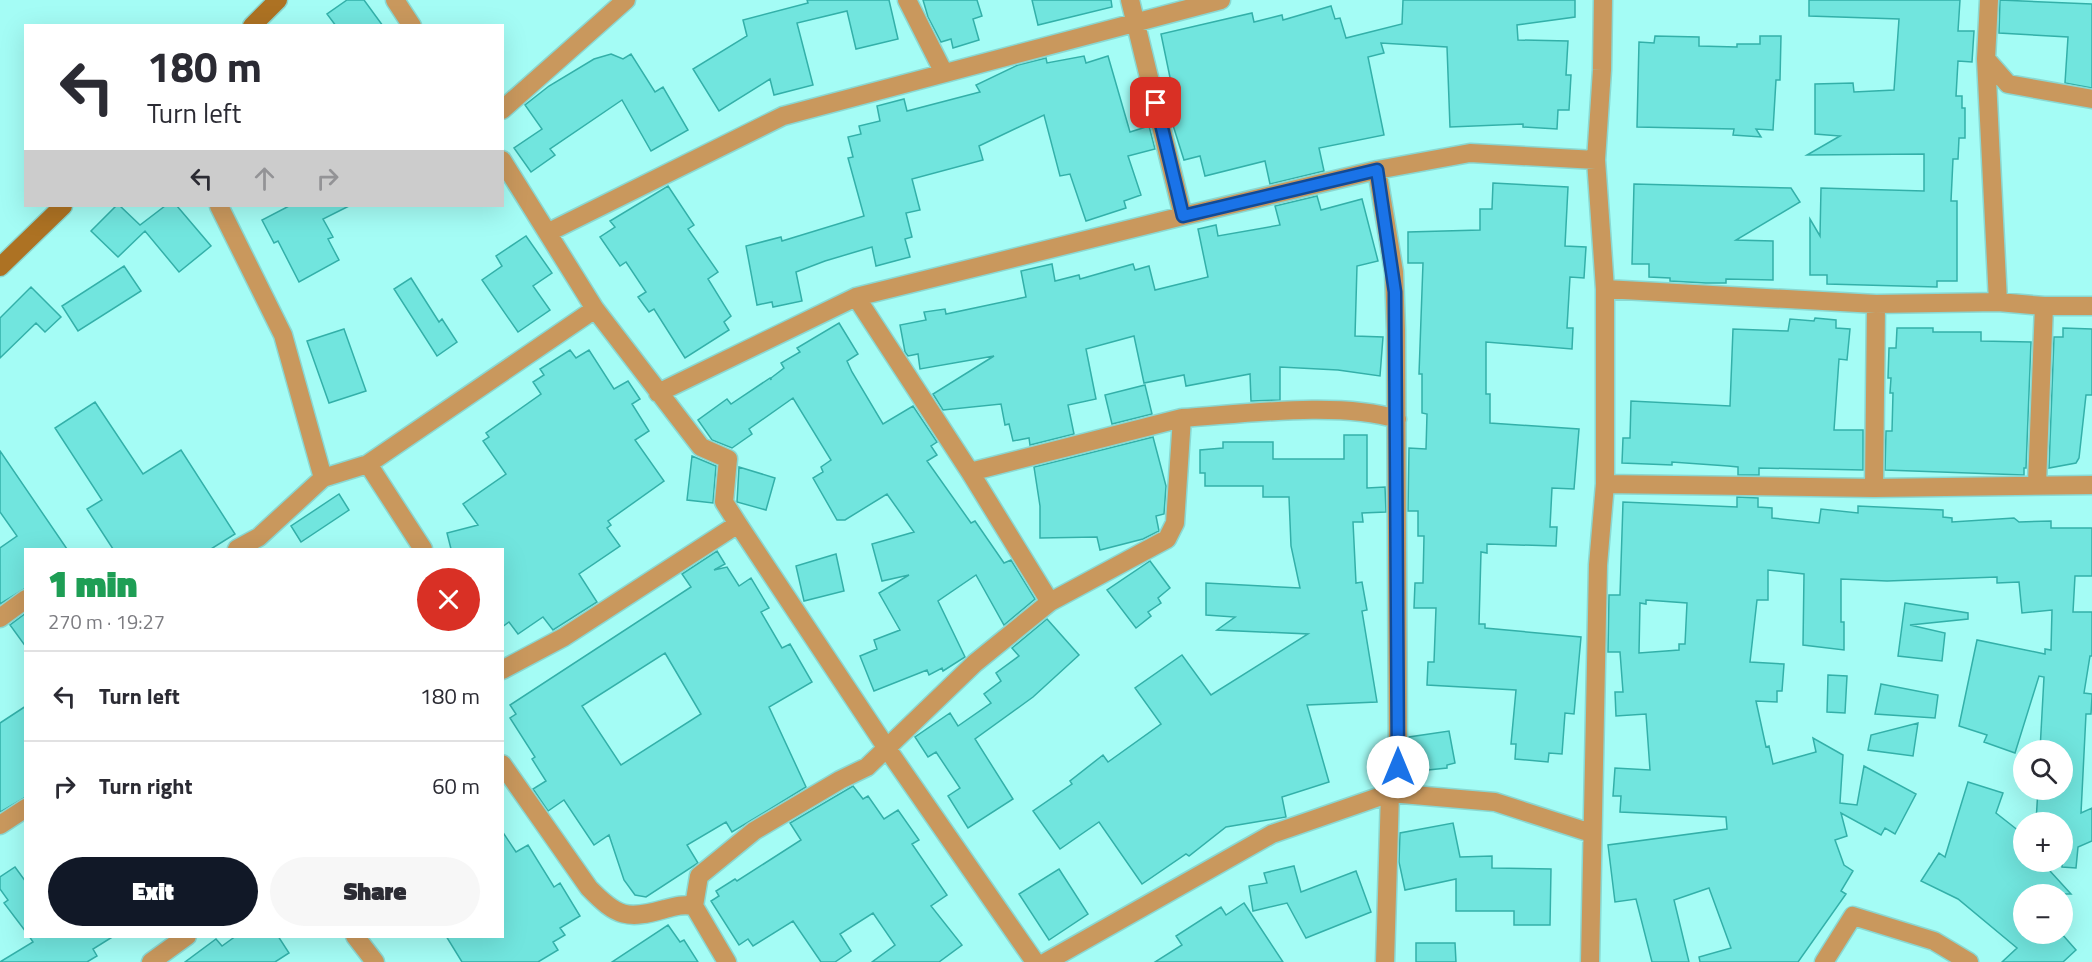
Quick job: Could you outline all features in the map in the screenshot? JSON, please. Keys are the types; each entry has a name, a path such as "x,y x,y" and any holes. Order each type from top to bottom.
{"street":[{"path":"254,24 278,0"},
{"path":"395,0 411,24"},
{"path":"504,108 626,0"},
{"path":"907,0 944,73"},
{"path":"1130,0 1183,216"},
{"path":"549,232 783,116 1221,0"},
{"path":"1590,962 1598,565 1605,484 1605,289 1596,160 1602,70 1603,0"},
{"path":"1989,0 1986,59 1998,302"},
{"path":"1986,59 2008,84 2092,99"},
{"path":"658,393 856,297 1377,170 1470,153 1596,160"},
{"path":"504,163 595,309 658,393 701,447 728,459 724,502 888,750 1035,962"},
{"path":"1377,170 1394,272 1396,419 1398,767 1390,793 1385,962"},
{"path":"0,267 62,207"},
{"path":"219,207 283,335 323,478"},
{"path":"1605,289 1876,304 1998,302 2044,306 2092,306"},
{"path":"856,297 970,472 1050,602"},
{"path":"1874,488 1876,304"},
{"path":"2037,484 2044,306"},
{"path":"239,548 259,537 323,478 368,464 595,309"},
{"path":"970,472 1182,418 1342,410 1375,412 1396,419"},
{"path":"727,962 694,906 699,876 754,831 840,780 867,767 888,750 975,663 1050,602 1167,539 1175,523 1182,418"},
{"path":"368,464 422,548"},
{"path":"1605,484 1874,488 2092,485"},
{"path":"504,669 564,637 738,524"},
{"path":"0,618 24,600"},
{"path":"504,767 589,888 605,905 623,916 683,904 694,906"},
{"path":"1046,962 1272,834 1390,793 1495,802 1591,833"},
{"path":"0,825 24,809"},
{"path":"1824,962 1853,916 1934,941 1970,962"},
{"path":"151,962 185,938"},
{"path":"357,938 375,962"}],"building":[{"path":"347,0 364,0 382,24 334,24 327,14"},
{"path":"807,0 889,0 898,39 856,49 847,11 797,23 813,85 774,95 770,79 719,111 693,69 747,36 743,20 808,3"},
{"path":"923,0 977,0 982,16 973,19 979,40 953,48 951,39 941,42 928,17"},
{"path":"1032,0 1111,0 1112,7 1038,25"},
{"path":"1403,0 1575,0 1575,17 1517,25 1518,40 1568,41 1566,75 1571,75 1569,110 1558,110 1557,129 1523,127 1523,124 1450,127 1447,47 1381,43 1384,53 1368,57 1384,135 1319,148 1324,171 1270,184 1265,161 1205,176 1200,156 1184,160 1171,119 1178,116 1161,34 1252,13 1254,22 1282,15 1283,20 1331,6 1335,19 1340,18 1346,38 1402,24"},
{"path":"1809,0 1960,0 1958,31 1974,31 1972,62 1958,61 1956,96 1962,96 1962,108 1965,108 1965,138 1959,138 1958,159 1953,159 1951,201 1957,201 1957,281 1937,281 1937,287 1827,284 1827,275 1810,275 1810,219 1820,236 1821,188 1924,191 1924,154 1807,155 1840,136 1815,134 1815,84 1853,83 1854,92 1894,90 1899,19 1809,16"},
{"path":"2000,0 2092,4 2092,88 2065,83 2068,37 1999,33"},
{"path":"1655,36 1699,37 1699,46 1737,47 1737,44 1760,44 1760,36 1781,36 1780,80 1776,80 1773,130 1756,129 1761,137 1733,135 1734,129 1637,127 1639,42 1654,43"},
{"path":"611,54 623,59 631,54 655,92 663,87 688,130 651,151 622,100 550,149 555,155 531,172 514,148 542,129 525,105 549,86 594,59"},
{"path":"1084,56 1086,63 1108,56 1130,132 1149,126 1155,149 1128,156 1141,195 1124,201 1126,208 1086,221 1070,174 1060,176 1044,115 979,146 983,160 912,179 920,210 906,213 912,237 905,239 910,257 876,266 872,247 825,261 796,272 802,301 773,307 772,302 757,305 746,246 781,237 782,241 864,216 848,158 853,157 848,137 861,134 859,126 880,121 877,106 904,99 907,111 980,92 976,85 1018,65 1046,58 1047,63"},
{"path":"1493,183 1568,187 1565,246 1586,247 1584,278 1570,277 1567,328 1573,328 1572,349 1486,342 1486,394 1490,394 1490,423 1579,429 1574,489 1552,488 1550,527 1557,527 1556,546 1487,544 1487,553 1481,552 1479,624 1485,624 1485,628 1581,637 1574,714 1565,713 1562,754 1549,753 1548,762 1515,759 1516,744 1511,744 1516,690 1427,685 1428,662 1434,662 1436,608 1414,608 1415,583 1423,583 1424,536 1418,536 1418,511 1408,511 1409,448 1426,449 1427,414 1422,413 1422,374 1419,374 1423,263 1408,263 1408,232 1480,230 1480,209 1492,209"},
{"path":"1634,184 1791,188 1800,202 1736,240 1773,241 1773,280 1726,279 1726,283 1706,283 1649,277 1649,264 1632,264"},
{"path":"668,186 694,225 688,229 718,272 708,279 731,316 724,322 729,330 685,358 654,309 649,312 638,297 646,292 626,262 620,266 600,237 615,227 610,221"},
{"path":"1317,196 1321,210 1362,199 1378,261 1357,266 1355,336 1383,337 1380,376 1338,370 1280,367 1280,400 1251,401 1250,374 1186,386 1184,375 1144,383 1134,336 1086,349 1096,399 1068,405 1074,434 1030,445 1029,438 1013,441 1009,424 1005,425 1001,404 943,410 933,394 994,356 920,369 918,354 908,356 905,352 900,325 926,320 924,312 945,309 946,314 1026,297 1021,271 1052,264 1055,281 1079,275 1080,279 1133,264 1135,270 1149,266 1155,290 1208,277 1198,229 1216,225 1218,236 1280,225 1275,206"},
{"path":"115,207 121,207 140,225 164,207 178,207 211,246 179,272 145,231 118,257 91,231"},
{"path":"287,207 347,207 323,219 333,237 328,239 339,260 299,282 278,241 274,243 262,220"},
{"path":"526,236 552,273 533,286 550,310 518,332 482,280 502,266 496,256"},
{"path":"124,266 141,291 78,331 62,306"},
{"path":"411,278 439,322 442,319 457,342 437,356 394,289"},
{"path":"31,287 61,317 45,332 36,323 0,358 0,318"},
{"path":"1815,318 1836,320 1836,328 1850,329 1847,360 1839,359 1834,430 1863,430 1863,470 1759,468 1759,475 1738,475 1738,467 1672,462 1672,465 1622,463 1623,438 1630,438 1631,401 1730,406 1733,329 1788,331 1790,319 1814,321"},
{"path":"839,323 858,354 847,361 883,424 913,406 937,442 931,446 937,455 927,461 971,523 975,521 1004,563 1011,560 1035,599 1004,625 976,575 938,601 965,657 943,671 942,668 929,675 927,670 874,691 860,656 877,649 874,640 900,630 879,593 909,575 882,581 872,544 914,532 887,494 845,520 837,520 813,478 823,472 821,467 831,460 793,398 749,429 752,434 732,448 712,440 698,420 727,399 731,404 770,378 771,380 784,368 781,363 800,352 797,348"},
{"path":"1897,328 1933,328 1933,332 1981,332 1981,341 2031,342 2024,475 1885,470 1886,431 1892,431 1893,393 1890,393 1891,378 1888,378 1889,348 1896,348"},
{"path":"2063,328 2092,329 2092,395 2086,395 2079,458 2076,463 2049,468 2054,337 2063,337"},
{"path":"344,329 366,391 329,403 307,341"},
{"path":"570,350 576,358 589,350 614,389 628,381 640,399 632,404 649,431 635,440 664,481 608,521 611,525 607,528 620,546 579,574 597,602 553,630 543,617 518,634 509,622 504,626 504,548 451,548 447,533 478,525 463,504 506,474 483,441 489,437 486,433 541,394 533,382 544,375 540,369"},
{"path":"1145,385 1152,414 1112,424 1105,395"},
{"path":"95,402 143,474 181,450 235,534 213,548 112,548 87,509 102,500 55,428"},
{"path":"1344,435 1367,435 1367,488 1385,487 1386,512 1362,513 1363,522 1353,522 1356,583 1362,582 1367,610 1362,611 1377,702 1307,705 1329,782 1282,797 1286,817 1226,827 1189,856 1186,854 1142,884 1099,822 1060,849 1033,811 1072,784 1070,781 1103,755 1108,762 1161,724 1135,688 1182,655 1211,695 1308,634 1217,630 1235,617 1206,615 1206,583 1300,588 1291,546 1289,497 1263,497 1263,486 1205,486 1205,473 1200,473 1200,450 1223,448 1223,442 1273,442 1273,459 1344,459"},
{"path":"1153,437 1166,486 1164,514 1156,516 1159,531 1143,539 1100,550 1097,537 1040,538 1040,506 1034,467"},
{"path":"0,451 66,548 24,548 24,589 0,604 0,548 17,536 0,512"},
{"path":"692,456 716,466 713,503 687,500"},
{"path":"739,467 775,478 766,510 737,502"},
{"path":"339,494 349,510 301,542 291,526"},
{"path":"1737,497 1758,498 1758,507 1772,508 1772,518 1819,523 1821,509 1858,513 1858,506 1943,510 1943,517 1952,518 1952,522 2014,518 2019,522 2051,521 2051,528 2092,528 2092,576 2075,576 2073,612 2092,612 2092,656 2090,656 2084,693 2092,694 2092,697 2091,714 2086,714 2081,813 2092,808 2092,841 2078,847 2076,868 2073,868 2073,812 2037,812 2037,800 2073,800 2073,740 2041,740 2044,677 2039,676 2019,740 2013,740 2013,752 1984,742 1987,735 1959,726 1977,640 2045,654 2045,649 2051,650 2052,610 2022,613 2019,582 1997,583 1997,577 1887,581 1841,579 1841,622 1844,622 1844,650 1803,645 1804,574 1768,570 1768,600 1757,600 1750,662 1784,664 1782,691 1777,691 1777,702 1756,701 1766,747 1769,746 1773,764 1816,752 1813,738 1843,755 1840,803 1857,805 1864,766 1916,794 1895,834 1885,828 1881,835 1841,813 1847,836 1835,840 1844,865 1853,871 1841,891 1846,894 1798,962 1700,962 1699,957 1731,948 1709,888 1674,900 1689,962 1652,962 1636,899 1615,902 1608,845 1727,829 1726,817 1620,812 1621,796 1613,796 1615,768 1650,770 1646,714 1616,716 1615,692 1623,692 1620,652 1608,652 1609,595 1620,595 1623,502 1737,507","holes":["1646,600 1687,603 1685,644 1679,644 1679,650 1639,653 1640,603 1646,604"]},
{"path":"717,551 725,564 714,570 727,567 739,586 751,578 769,608 761,612 782,648 790,644 812,682 769,707 806,787 732,832 726,822 687,845 698,863 646,897 635,895 624,880 609,835 594,845 564,800 548,811 533,789 546,781 532,759 535,757 510,718 516,714 510,705 691,587 682,574","holes":["665,653 701,714 621,765 582,706"]},
{"path":"836,554 844,591 804,601 796,566"},
{"path":"1150,561 1170,588 1158,598 1161,603 1148,612 1151,616 1136,628 1107,590"},
{"path":"1905,603 1968,613 1968,619 1910,625 1945,633 1942,661 1898,656"},
{"path":"24,614 24,644 10,625"},
{"path":"1047,619 1079,655 1033,697 975,739 1013,799 968,828 948,796 960,788 936,752 928,757 915,737 950,713 958,726 991,703 984,694 1001,681 996,673 1019,656 1012,648"},
{"path":"1828,675 1847,676 1845,713 1827,712"},
{"path":"1881,684 1938,695 1935,718 1875,714"},
{"path":"24,707 24,798 0,812 0,723"},
{"path":"1918,723 1913,756 1868,750 1871,735"},
{"path":"1449,731 1455,763 1447,765 1447,768 1409,772 1409,737"},
{"path":"1968,782 2003,793 1996,813 2013,826 2013,872 2051,872 2062,884 2013,884 2013,944 2071,944 2076,950 2063,962 2002,962 2017,948 1958,899 1921,881 1939,853 1945,857"},
{"path":"853,786 863,799 868,796 884,819 898,810 919,840 912,844 947,895 931,906 962,945 939,962 872,962 895,945 873,913 840,934 851,951 835,962 821,962 793,921 753,946 748,939 739,945 711,901 719,896 716,891 735,879 737,881 801,840 790,823"},
{"path":"1453,823 1460,857 1492,856 1492,868 1551,869 1550,925 1514,925 1514,911 1456,911 1456,879 1405,890 1399,862 1400,833"},
{"path":"504,834 516,852 528,845 554,887 560,883 580,916 560,928 565,935 553,942 558,950 538,962 462,962 447,938 504,938"},
{"path":"1294,866 1301,892 1356,871 1371,912 1306,938 1287,903 1253,911 1249,886 1267,883 1264,873"},
{"path":"15,867 24,879 24,929 4,903 8,900 0,889 0,877"},
{"path":"1059,869 1088,914 1049,940 1019,894"},
{"path":"1244,903 1283,962 1155,962 1182,945 1176,936 1221,907 1226,915"},
{"path":"668,925 680,942 684,940 698,962 612,962"},
{"path":"30,938 111,938 93,949 97,956 87,962 0,962 33,942"},
{"path":"233,938 279,938 289,953 275,962 185,962 216,939 222,946"},
{"path":"1416,943 1455,943 1456,962 1416,962"}],"route":[{"path":"1156,103 1183,216 1377,170 1394,272 1395,292 1398,767"}]}
